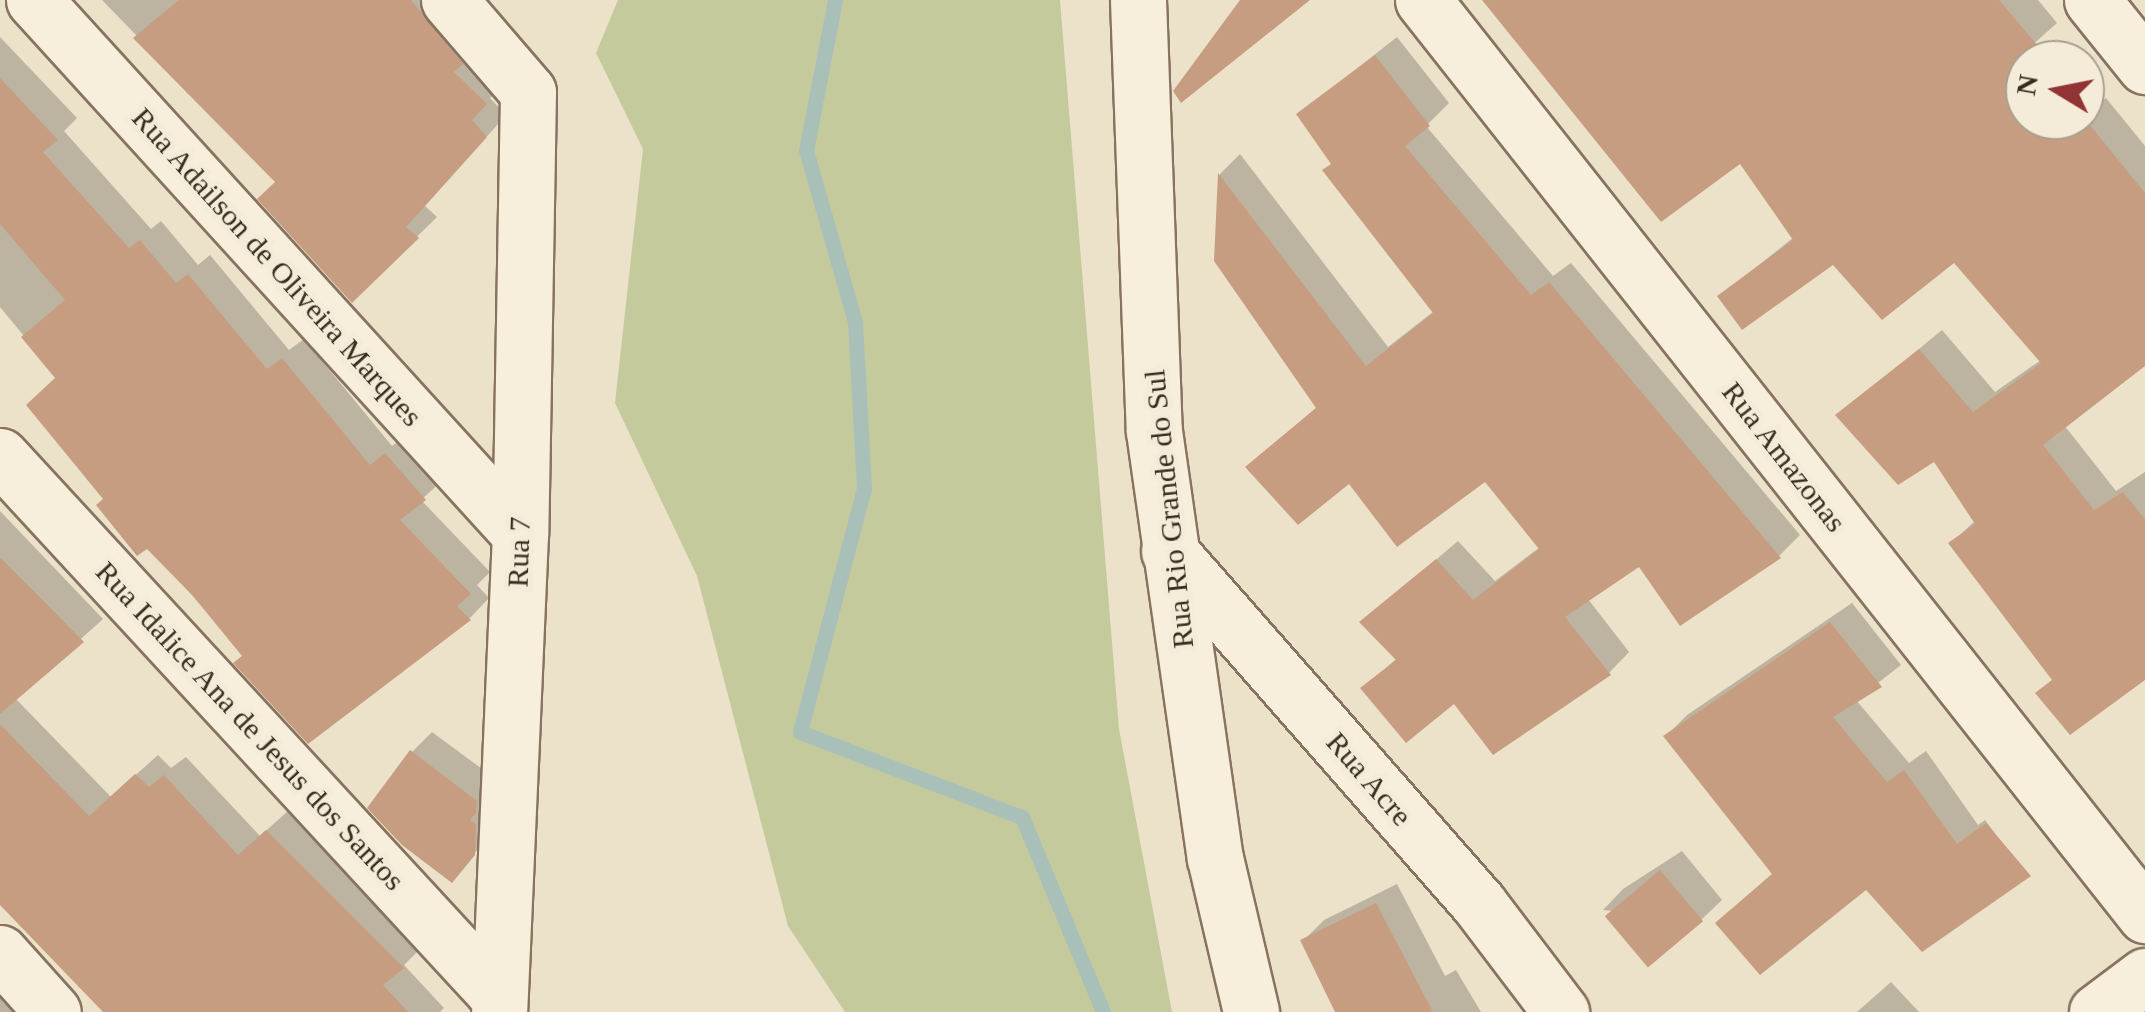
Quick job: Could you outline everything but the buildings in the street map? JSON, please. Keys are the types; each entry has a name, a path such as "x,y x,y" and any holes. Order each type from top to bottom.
{"street":[{"name":"Rua Adailson de Oliveira Marques","path":"34,0 520,534"},
{"name":"Rua 7","path":"449,0 528,92 520,534 499,1004"},
{"name":"Rua Rio Grande do Sul","path":"1138,0 1154,431 1214,858 1251,1012"},
{"name":"Rua Amazonas","path":"1423,0 2145,914"},
{"path":"2092,0 2145,66"},
{"name":"Rua Idalice Ana de Jesus dos Santos","path":"0,456 499,1004"},
{"name":"Rua Acre","path":"1170,551 1478,904 1561,1012"},
{"path":"0,953 54,1012"},
{"path":"2097,1012 2145,976"}],"green space":[{"path":"618,0 1060,0 1119,729 1172,1012 845,1012 788,926 697,576 615,403 643,149 596,53"}],"waterway":[{"path":"835,0 806,150 855,322 864,488 800,732 1022,817 1103,1012"}]}
